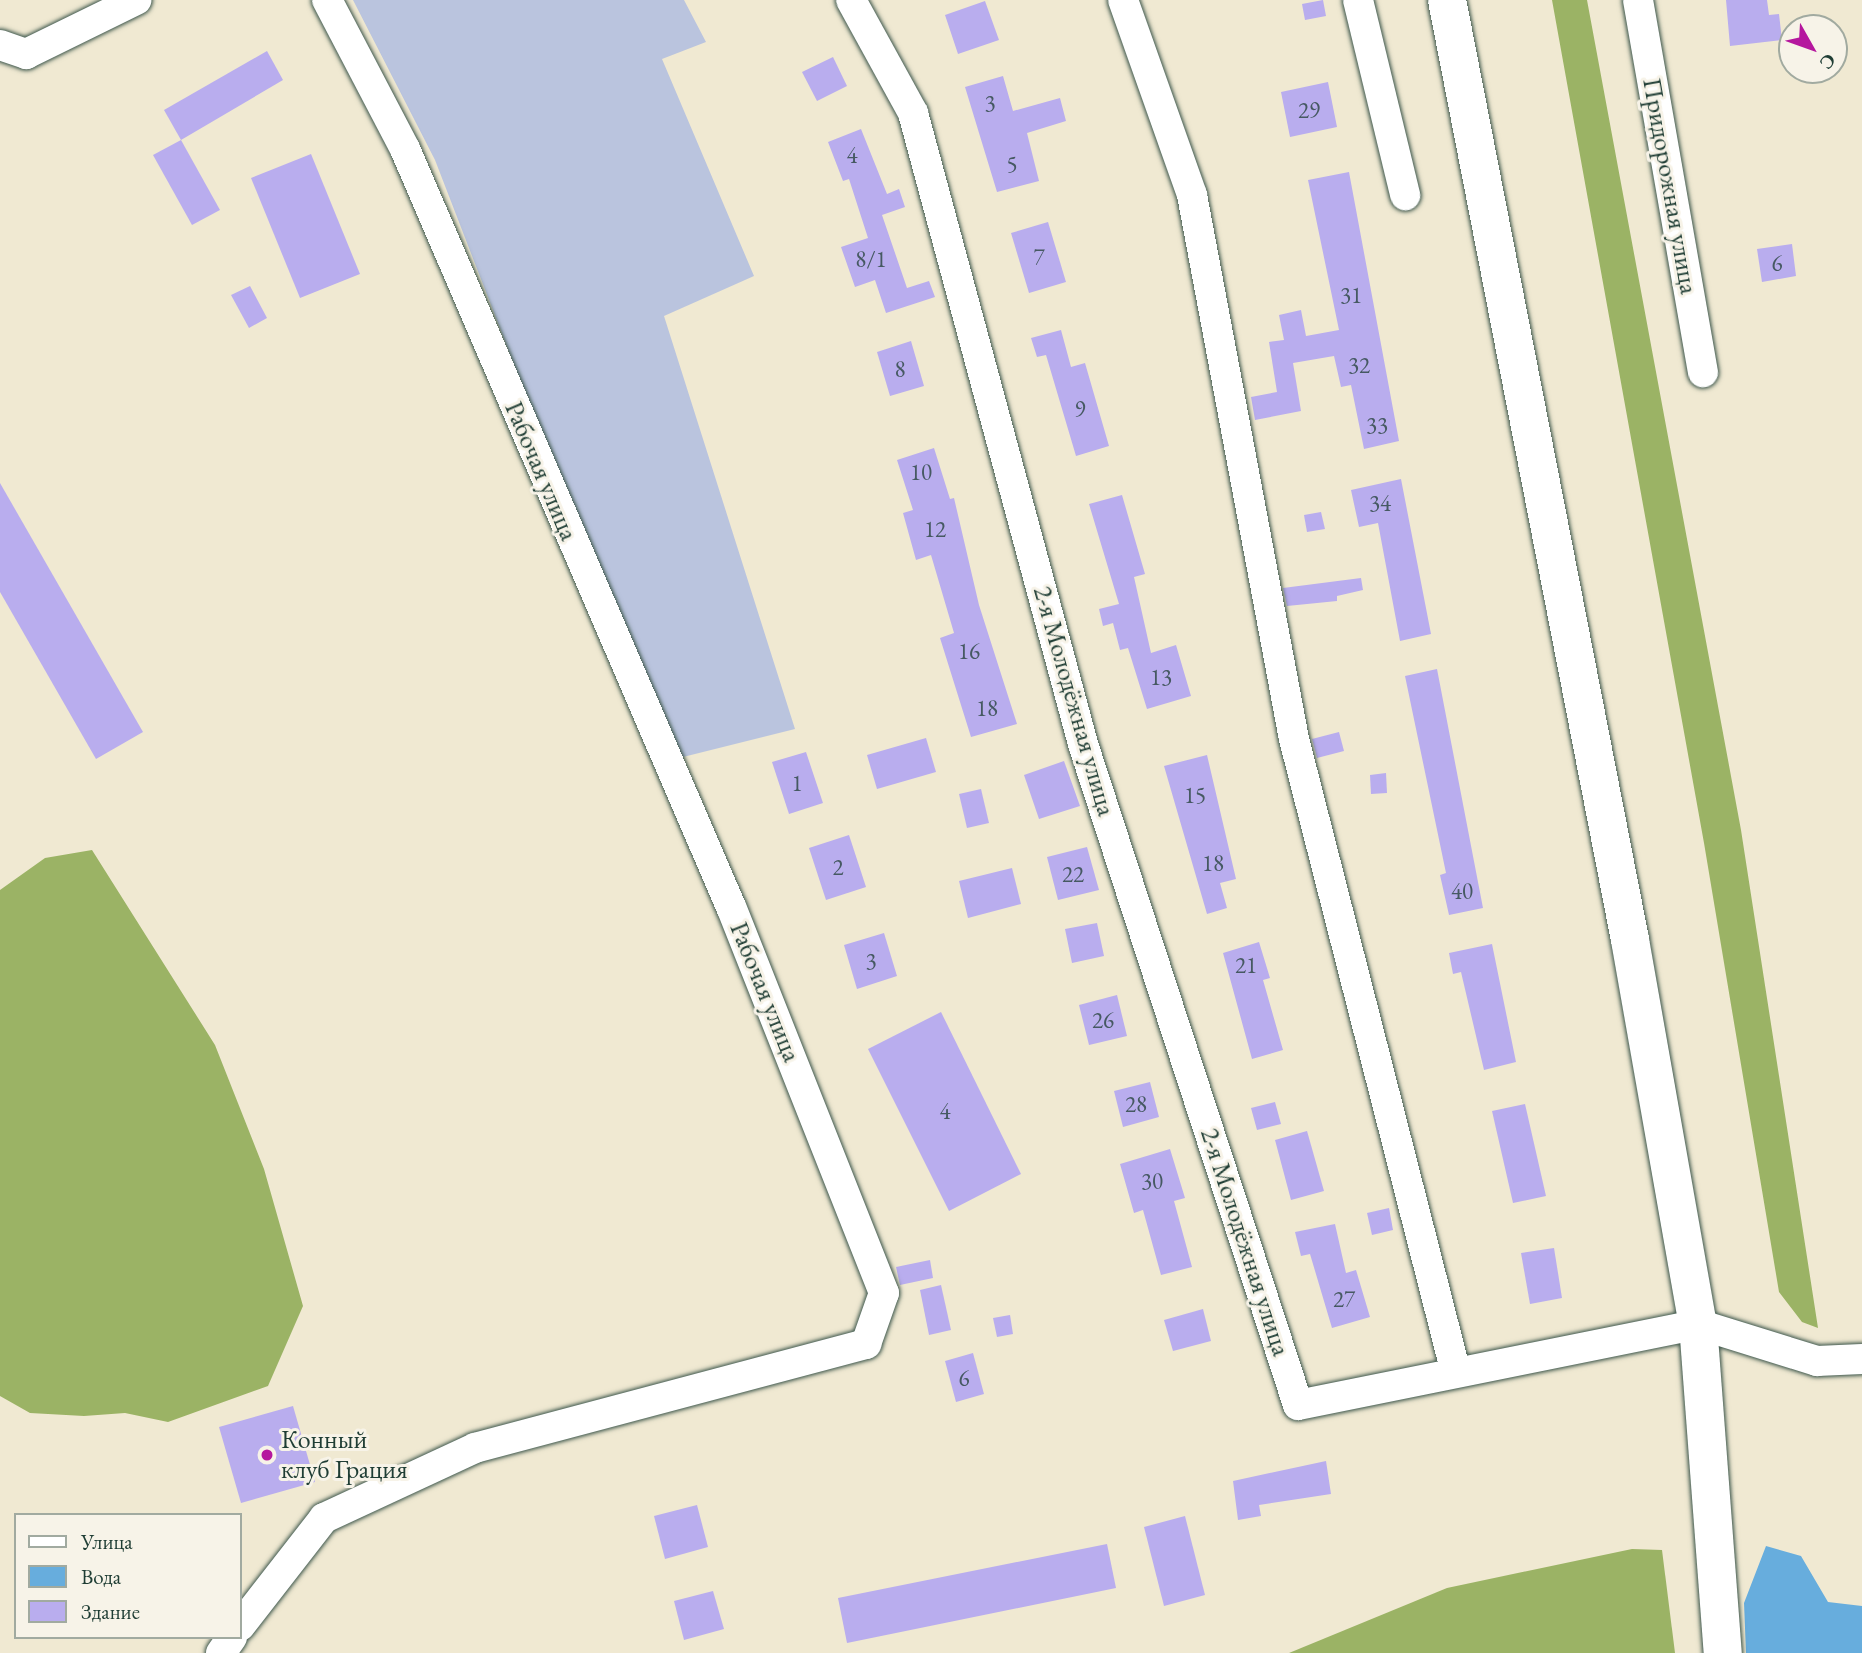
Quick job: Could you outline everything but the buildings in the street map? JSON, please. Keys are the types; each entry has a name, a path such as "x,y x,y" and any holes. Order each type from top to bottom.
{"main road":[{"path":"1447,0 1630,940 1698,1324 1723,1653"}],"street":[{"path":"13,49 136,0"},
{"name":"Рабочая улица","path":"242,1623 324,1518 475,1448 866,1344 884,1293 731,907 405,149 327,0"},
{"name":"2-я Молодёжная улица","path":"852,0 913,113 1083,744 1298,1405 1456,1373"},
{"path":"1123,0 1192,195 1294,739 1456,1373 1698,1324 1817,1362 1862,1359"},
{"path":"1358,0 1405,195"},
{"name":"Придорожная улица","path":"1637,0 1703,372"}],"shaded area":[{"path":"353,0 684,0 706,42 662,59 754,276 664,316 795,729 667,761 435,160"}],"green space":[{"path":"1552,0 1587,0 1741,830 1818,1328 1802,1322 1779,1292 1704,843"},
{"path":"92,850 215,1045 264,1169 303,1306 268,1386 168,1422 125,1413 84,1416 30,1413 0,1396 0,890 45,858"},
{"path":"1632,1549 1662,1550 1675,1653 1289,1653 1447,1588"}],"water":[{"path":"1766,1546 1801,1556 1828,1602 1862,1606 1862,1653 1746,1653 1744,1603"}],"place":[{"name":"Конный клуб Грация","path":"267,1455"}]}
